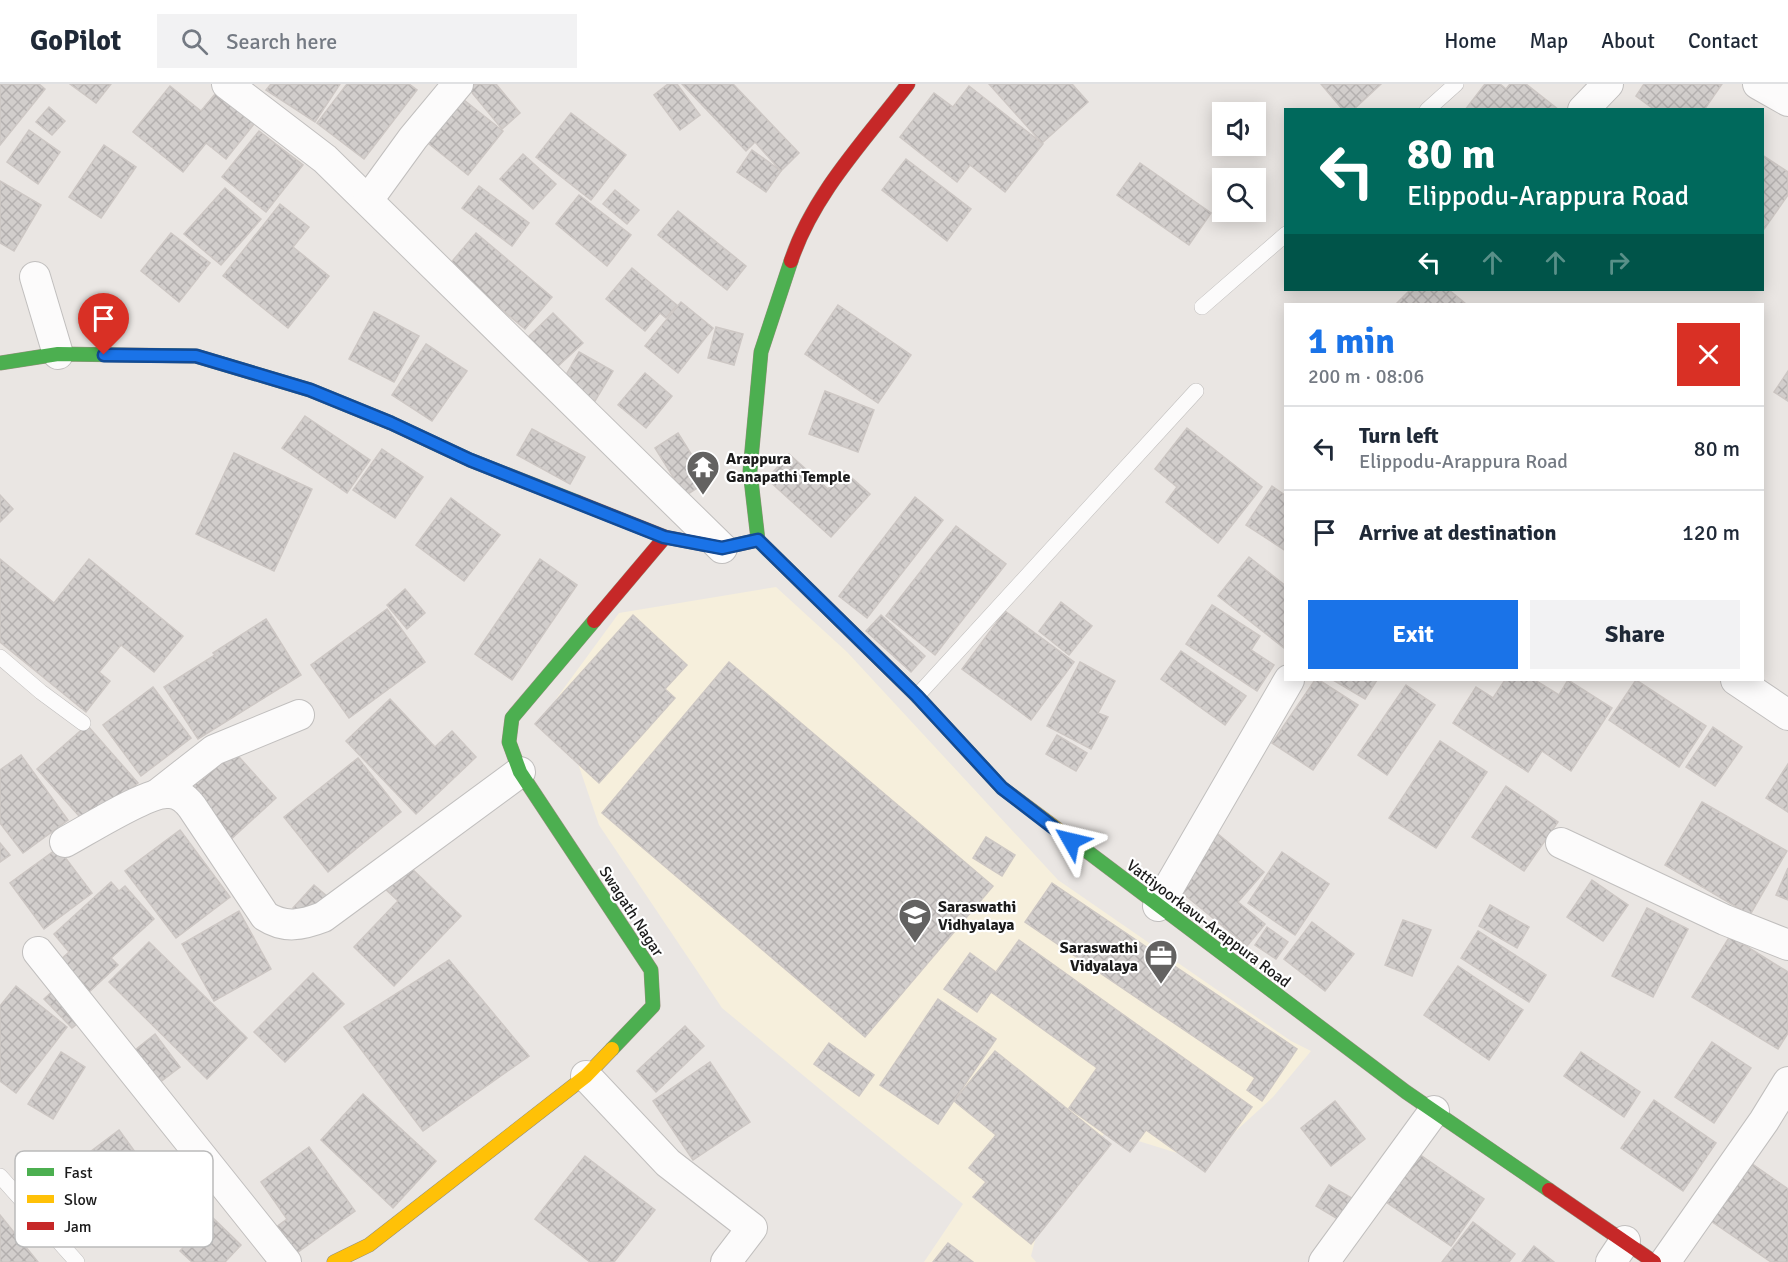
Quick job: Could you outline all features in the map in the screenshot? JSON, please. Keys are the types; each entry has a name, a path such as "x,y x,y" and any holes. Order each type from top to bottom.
{"street":[{"path":"227,84 325,159 722,548"},
{"path":"368,200 413,138 458,84"},
{"path":"0,363 58,354 196,356 298,386 391,423 470,460 664,537 722,548 758,540 750,471 761,352 798,240 830,185 908,84"},
{"path":"1585,108 1608,84"},
{"path":"1758,84 1788,101"},
{"path":"35,277 58,354"},
{"name":"Swagath Nagar","path":"334,1262 369,1245 586,1076 653,1006 651,970 520,772 509,742 512,718 664,537"},
{"name":"Vattiyoorkavu-Arappura Road","path":"758,540 917,696 1002,788 1434,1111 1618,1252 1654,1262"},
{"path":"1158,906 1288,681"},
{"path":"1738,681 1788,714"},
{"path":"65,842 159,793 214,750 299,715"},
{"path":"159,793 169,792 187,800 258,909 273,922 290,927 323,917 520,772"},
{"path":"1561,843 1725,920 1788,945"},
{"path":"38,952 197,1151"},
{"path":"586,1076 668,1162 752,1228 726,1262"},
{"path":"1665,1262 1764,1121 1788,1082"},
{"path":"1324,1262 1434,1111"},
{"path":"213,1171 286,1262"}],"lane":[{"path":"1429,108 1456,84"},
{"path":"1202,307 1284,236"},
{"path":"917,696 1196,391"},
{"path":"0,657 41,692 83,723"},
{"path":"0,1176 15,1193"},
{"path":"64,1247 77,1262"}],"shaded area":[{"name":"Saraswathi Vidhyalaya","path":"776,587 847,652 1058,880 1291,1041 1311,1051 1273,1097 1203,1161 1106,1131 1038,1229 1031,1256 1036,1262 924,1262 963,1204 722,1008 599,825 556,699 619,613"}],"building":[{"path":"0,84 39,84 45,89 0,145"},
{"path":"70,84 111,84 96,103"},
{"path":"271,84 340,84 315,122 266,90"},
{"path":"347,84 409,84 417,90 364,159 317,123"},
{"path":"475,84 496,84 520,113 502,129 469,89"},
{"path":"668,84 677,84 700,115 680,130 654,95"},
{"path":"682,84 733,84 799,153 781,171 755,142 746,151"},
{"path":"989,84 1072,84 1088,102 1042,143"},
{"path":"1321,84 1381,84 1355,108 1341,108"},
{"path":"1485,84 1500,84 1506,89 1510,84 1526,84 1556,108 1467,108"},
{"path":"1644,84 1722,84 1705,108 1652,108 1636,96"},
{"path":"170,86 201,111 220,88 258,119 226,159 206,143 183,172 133,132"},
{"path":"969,86 1043,144 1005,192 970,165 957,182 900,137 934,93 953,107"},
{"path":"454,92 503,131 468,175 419,136"},
{"path":"49,107 65,121 52,135 36,122"},
{"path":"571,113 626,155 591,200 536,157"},
{"path":"29,130 60,152 38,184 7,162"},
{"path":"259,131 303,165 266,212 222,177"},
{"path":"104,145 136,167 101,218 69,197"},
{"path":"752,150 781,171 766,192 737,172"},
{"path":"523,154 556,184 533,209 500,179"},
{"path":"1764,156 1788,172 1788,195 1764,229"},
{"path":"906,159 971,209 947,241 882,190"},
{"path":"1140,163 1211,213 1189,245 1117,195"},
{"path":"0,181 41,205 14,251 0,243"},
{"path":"479,186 529,223 512,246 462,208"},
{"path":"225,188 261,219 221,265 184,234"},
{"path":"615,190 639,210 627,224 603,204"},
{"path":"579,195 631,235 607,266 556,224"},
{"path":"280,204 309,227 293,247 329,276 288,328 223,276"},
{"path":"678,211 746,266 727,290 658,235"},
{"path":"171,233 210,263 179,302 141,271"},
{"path":"476,233 552,297 525,329 449,265"},
{"path":"632,268 677,305 666,318 660,313 645,331 606,299"},
{"path":"1409,291 1450,291 1465,303 1397,303"},
{"path":"681,302 713,328 678,373 645,346"},
{"path":"838,305 911,355 878,403 805,354"},
{"path":"374,312 419,336 394,382 349,359"},
{"path":"553,313 583,343 556,368 527,338"},
{"path":"716,327 743,334 734,365 708,358"},
{"path":"426,344 467,371 432,421 392,395"},
{"path":"579,352 613,371 595,401 562,382"},
{"path":"1788,371 1788,401 1774,392"},
{"path":"645,373 672,396 646,428 618,405"},
{"path":"825,391 874,410 858,452 809,434"},
{"path":"305,416 370,460 347,493 282,448"},
{"path":"1187,428 1262,487 1218,543 1166,502 1177,487 1155,469"},
{"path":"532,429 585,457 570,484 517,455"},
{"path":"678,433 708,481 685,496 655,448"},
{"path":"382,449 423,477 395,518 353,490"},
{"path":"234,453 312,489 274,571 196,534"},
{"path":"789,454 828,489 844,471 870,494 831,537 767,479"},
{"path":"1272,486 1284,495 1284,550 1246,525"},
{"path":"0,495 13,509 0,522"},
{"path":"915,497 943,520 867,618 839,596"},
{"path":"451,498 500,535 464,581 416,545"},
{"path":"956,526 1006,564 935,655 886,616"},
{"path":"1249,557 1284,584 1284,648 1218,596"},
{"path":"0,559 54,603 89,559 183,636 154,672 121,645 99,672 110,681 86,712 0,642"},
{"path":"540,559 577,585 512,680 475,654"},
{"path":"405,589 425,613 407,629 387,605"},
{"path":"1061,602 1092,626 1069,655 1039,631"},
{"path":"1212,605 1260,636 1251,650 1274,665 1257,691 1186,644"},
{"path":"387,609 425,662 349,718 311,665"},
{"path":"1005,611 1074,662 1031,720 962,669"},
{"path":"633,615 687,665 665,689 675,698 599,783 535,724"},
{"path":"881,615 925,656 911,672 866,631"},
{"path":"266,619 301,675 198,739 164,687"},
{"path":"1181,651 1246,696 1225,725 1161,679"},
{"path":"729,662 993,886 865,1037 602,813"},
{"path":"1080,662 1115,681 1098,713 1108,717 1091,749 1047,726"},
{"path":"1314,681 1321,681 1358,705 1313,770 1272,743"},
{"path":"1335,681 1376,681 1365,699"},
{"path":"1504,681 1537,681 1559,695 1570,681 1612,708 1571,771 1542,751 1528,772 1453,723 1476,687 1493,698"},
{"path":"1638,681 1706,726 1679,767 1609,720"},
{"path":"1406,685 1435,705 1387,775 1358,755"},
{"path":"153,687 191,738 141,776 103,725"},
{"path":"390,699 435,747 452,731 476,757 416,814 346,741"},
{"path":"87,725 138,783 88,826 37,769"},
{"path":"1713,727 1742,747 1715,786 1686,767"},
{"path":"1057,735 1087,753 1076,771 1046,754"},
{"path":"1440,741 1487,772 1436,848 1389,818"},
{"path":"230,747 276,798 228,842 182,790"},
{"path":"21,755 68,820 23,853 0,823 0,770"},
{"path":"358,758 401,812 328,872 284,817"},
{"path":"1788,764 1788,812 1766,798"},
{"path":"1506,786 1558,822 1524,871 1472,837"},
{"path":"1702,802 1787,851 1750,915 1665,865"},
{"path":"180,830 230,897 176,938 125,871"},
{"path":"1218,834 1264,872 1238,902 1265,924 1247,946 1175,887"},
{"path":"986,837 1015,855 1002,876 973,858"},
{"path":"0,843 10,855 0,862"},
{"path":"58,848 92,893 44,929 10,883"},
{"path":"1282,852 1329,884 1295,935 1248,903"},
{"path":"405,862 461,916 394,986 354,947 398,901 382,886"},
{"path":"1788,868 1788,900 1776,895"},
{"path":"1592,880 1628,905 1603,941 1567,917"},
{"path":"111,882 119,891 125,886 154,919 111,958 118,965 87,994 58,962 69,952 54,934"},
{"name":"Saraswathi Vidyalaya","path":"1052,883 1297,1049 1262,1101 1247,1090 1255,1078 1025,922"},
{"path":"314,885 328,897 307,920 293,908"},
{"path":"1490,905 1529,927 1517,948 1479,926"},
{"path":"1647,908 1688,929 1653,997 1612,976"},
{"path":"239,911 271,969 214,1001 182,944"},
{"path":"1403,920 1431,930 1412,976 1385,965"},
{"path":"1312,922 1354,954 1325,991 1284,959"},
{"path":"1267,927 1288,942 1276,959 1255,945"},
{"path":"1478,931 1546,975 1529,1002 1461,958"},
{"path":"1730,936 1788,972 1788,1033 1778,1049 1692,997"},
{"path":"1019,940 1252,1107 1205,1172 1146,1130 1130,1152 1069,1108 1097,1068 991,992 977,1012 944,989 970,953 996,972"},
{"path":"149,942 247,1038 207,1079 109,982"},
{"path":"449,960 529,1056 423,1131 344,1027"},
{"path":"1458,966 1523,1010 1489,1060 1424,1015"},
{"path":"313,973 344,1004 285,1062 254,1032"},
{"path":"16,986 67,1027 16,1093 0,1081 0,1006"},
{"path":"55,989 83,1019 72,1028 44,999"},
{"path":"938,999 996,1039 938,1124 880,1085"},
{"path":"685,1026 704,1046 656,1092 637,1071"},
{"path":"155,1034 180,1067 155,1086 130,1054"},
{"path":"1712,1042 1751,1068 1714,1123 1675,1097"},
{"path":"829,1043 874,1075 859,1096 814,1064"},
{"path":"995,1051 1111,1144 1031,1244 973,1197 986,1182 969,1168 996,1135 954,1101"},
{"path":"61,1052 85,1067 53,1119 28,1104"},
{"path":"1581,1052 1640,1092 1624,1117 1564,1076"},
{"path":"710,1062 750,1122 693,1160 653,1101"},
{"path":"363,1094 436,1161 393,1208 321,1140"},
{"path":"1654,1100 1716,1143 1683,1191 1621,1148"},
{"path":"1335,1101 1365,1139 1331,1166 1301,1128"},
{"path":"119,1130 134,1151 91,1151"},
{"path":"309,1147 355,1211 294,1255 275,1228 287,1219 261,1182"},
{"path":"1419,1154 1484,1199 1451,1246 1386,1202"},
{"path":"585,1156 655,1210 614,1262 590,1262 535,1219"},
{"path":"1751,1163 1788,1189 1788,1262 1771,1262 1711,1221"},
{"path":"1329,1185 1355,1200 1341,1221 1316,1206"},
{"path":"0,1215 15,1234 15,1247 26,1247 38,1262 0,1262"},
{"path":"213,1218 241,1245 225,1262 192,1262 180,1251 184,1247 213,1247"},
{"path":"1473,1222 1515,1254 1509,1262 1442,1262"},
{"path":"948,1243 973,1262 933,1262"},
{"path":"1534,1246 1554,1262 1522,1262"}],"traffic: fast":[{"path":"758,540 750,471 761,352 791,261"},
{"path":"0,363 58,354 196,356 310,390 391,423 470,460 577,502"},
{"path":"594,621 512,718 509,742 520,772 651,970 653,1006 612,1049"},
{"path":"1080,846 1406,1092 1549,1190"}],"traffic: slow":[{"path":"758,540 917,696 1002,788 1080,846"},
{"path":"334,1262 369,1245 586,1076 612,1049"}],"traffic: jam":[{"path":"791,261 801,236 827,190 908,84"},
{"path":"577,502 665,537 722,548 758,540"},
{"path":"594,621 665,537"},
{"path":"1549,1190 1654,1262"}],"place":[{"name":"Arappura Ganapathi Temple","path":"703,496"},
{"name":"Saraswathi Vidhyalaya","path":"915,944"},
{"name":"Saraswathi Vidyalaya","path":"1161,985"}],"route":[{"path":"104,355 196,356 310,390 391,423 470,460 664,537 722,548 758,540 917,696 1002,788 1071,841"}]}
